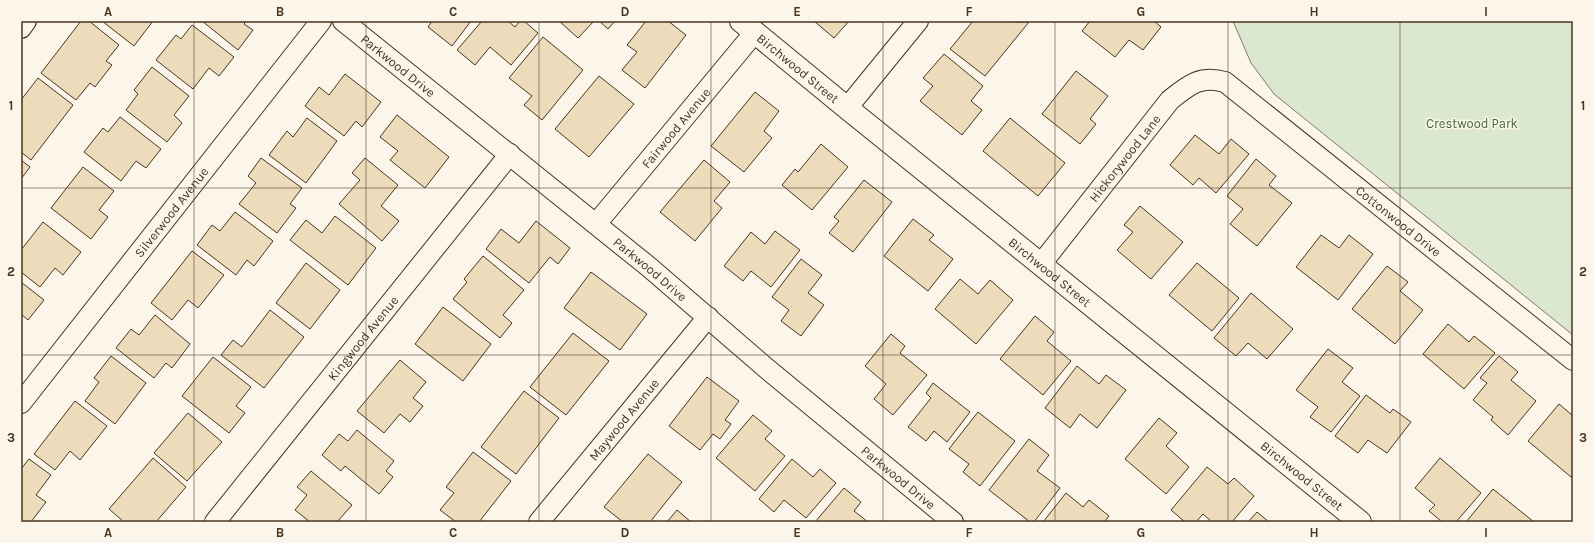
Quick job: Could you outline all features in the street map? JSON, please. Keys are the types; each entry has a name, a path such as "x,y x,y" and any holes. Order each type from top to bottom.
{"street":[{"path":"21,28 26,21"},
{"name":"Silverwood Avenue","path":"21,403 321,21"},
{"name":"Parkwood Drive","path":"343,21 649,267 766,368 953,522"},
{"path":"847,108 918,21"},
{"name":"Birchwood Street","path":"748,27 1360,522"},
{"name":"Fairwood Avenue","path":"596,224 748,27"},
{"name":"Hickorywood Lane","path":"1041,264 1170,100 1192,83 1214,78 1225,82"},
{"name":"Cottonwood Drive","path":"1225,82 1573,360"},
{"name":"Kingwood Avenue","path":"215,522 510,154"},
{"name":"Maywood Avenue","path":"543,521 708,317"}],"green space":[{"name":"Crestwood Park","path":"1233,21 1573,21 1573,335 1274,94 1251,63"}],"building":[{"path":"81,21 89,21 119,45 106,61 112,65 95,87 90,83 76,100 41,73"},
{"path":"102,21 153,21 134,46"},
{"path":"202,21 247,21 244,24 253,30 238,50"},
{"path":"432,21 471,21 452,46 428,27"},
{"path":"482,21 508,21 515,27 520,21 524,21 538,33 511,65 490,47 475,65 457,50"},
{"path":"559,21 594,21 578,38"},
{"path":"599,21 615,21 608,29"},
{"path":"646,21 668,21 686,35 645,88 622,70 637,52 627,45"},
{"path":"814,21 849,21 834,38"},
{"path":"973,21 1029,22 985,76 950,49"},
{"path":"1090,21 1154,21 1161,27 1143,50 1129,40 1115,57 1082,31"},
{"path":"192,25 234,57 219,76 209,68 193,89 156,60 176,35 181,39"},
{"path":"543,37 583,70 542,120 524,105 532,96 509,78"},
{"path":"944,54 983,86 971,101 982,110 962,135 920,101 933,86 923,78"},
{"path":"152,67 189,96 174,115 182,123 167,142 126,110 138,94 134,90"},
{"path":"1076,71 1108,96 1090,119 1096,124 1080,144 1042,114"},
{"path":"345,74 381,102 362,127 356,121 344,136 305,106 319,87 329,95"},
{"path":"599,76 634,104 589,157 555,129"},
{"path":"38,78 73,105 31,160 21,152 21,100"},
{"path":"755,92 779,111 764,131 772,138 744,172 711,146"},
{"path":"397,115 449,157 425,188 390,160 398,151 380,137"},
{"path":"120,117 161,149 146,168 136,161 121,181 84,152 103,128 108,132"},
{"path":"307,118 337,141 306,183 269,155 287,131 293,137"},
{"path":"1010,118 1065,163 1038,196 983,151"},
{"path":"1195,135 1219,154 1231,139 1249,154 1216,193 1199,178 1193,185 1170,165"},
{"path":"821,144 848,167 812,210 782,185 795,169 798,172"},
{"path":"261,158 302,188 290,204 296,208 277,233 239,204 256,183 248,176"},
{"path":"365,158 398,185 381,206 399,221 382,241 339,204 360,180 352,173"},
{"path":"1256,159 1276,176 1269,185 1292,203 1257,246 1230,224 1243,209 1227,196"},
{"path":"21,160 30,167 21,179"},
{"path":"704,160 730,182 714,201 722,208 695,241 660,212"},
{"path":"83,167 114,191 99,210 108,217 91,239 51,208"},
{"path":"864,180 892,202 853,252 829,233 839,221 834,217"},
{"path":"1140,206 1183,242 1151,279 1117,250 1133,232 1124,225"},
{"path":"235,212 273,241 254,266 247,260 236,275 197,245 212,225 220,231"},
{"path":"335,216 376,248 348,285 290,240 306,220 322,233"},
{"path":"913,219 934,235 929,240 953,259 928,291 884,256"},
{"path":"536,221 570,248 558,264 550,257 529,283 486,249 501,229 519,243"},
{"path":"43,222 81,252 63,275 55,268 40,287 21,272 21,250"},
{"path":"775,231 800,250 771,287 751,271 743,281 724,266 751,232 765,244"},
{"path":"1321,235 1339,248 1349,235 1373,254 1338,300 1296,267"},
{"path":"192,251 224,275 198,308 188,300 172,320 151,303"},
{"path":"483,256 524,290 503,315 512,323 500,338 453,299 467,282 464,279"},
{"path":"801,259 822,275 808,293 824,305 801,336 781,321 789,310 772,297"},
{"path":"306,263 340,290 310,329 276,303"},
{"path":"1197,263 1239,298 1212,331 1169,295"},
{"path":"1387,266 1408,282 1400,291 1423,310 1395,344 1352,309"},
{"path":"591,272 647,314 620,350 564,308"},
{"path":"960,279 978,294 990,280 1013,300 976,344 935,309"},
{"path":"21,282 44,300 28,320 21,314"},
{"path":"1251,293 1293,329 1267,359 1248,343 1236,356 1214,338"},
{"path":"443,307 491,344 463,381 415,344"},
{"path":"270,310 304,337 264,388 221,355 233,340 242,347"},
{"path":"155,315 190,344 172,368 166,363 154,378 116,348 131,329 139,335"},
{"path":"1035,316 1054,332 1047,341 1071,361 1043,395 1000,359"},
{"path":"1448,324 1469,342 1474,336 1495,353 1464,389 1423,354"},
{"path":"573,333 609,361 566,415 530,387"},
{"path":"891,334 905,346 900,353 927,375 893,415 874,399 886,384 865,366"},
{"path":"1328,349 1353,368 1342,382 1360,396 1331,432 1310,417 1318,407 1296,390"},
{"path":"111,356 146,383 115,424 85,401 99,382 94,378"},
{"path":"1499,356 1518,372 1511,380 1536,401 1508,435 1491,420 1493,417 1473,400 1487,383 1480,378"},
{"path":"213,357 251,387 236,406 245,413 229,433 182,396"},
{"path":"400,360 426,382 413,398 423,406 410,422 400,414 384,433 357,411"},
{"path":"1077,366 1099,384 1106,375 1126,390 1097,428 1080,414 1070,428 1045,408"},
{"path":"707,377 739,401 725,420 731,424 720,439 713,434 700,450 669,426"},
{"path":"933,383 970,412 947,442 934,431 926,441 908,427 931,398 926,393"},
{"path":"524,391 559,418 516,474 481,447"},
{"path":"1366,395 1390,413 1393,409 1411,422 1387,453 1368,440 1358,453 1335,436"},
{"path":"75,401 107,426 80,460 70,451 55,470 34,454"},
{"path":"1559,404 1573,416 1573,474 1571,477 1528,441"},
{"path":"978,412 1015,441 980,486 963,472 969,464 949,449"},
{"path":"188,413 222,442 187,481 154,453"},
{"path":"753,415 772,431 765,439 785,456 755,491 716,458"},
{"path":"1159,418 1177,433 1166,446 1189,467 1166,494 1125,459"},
{"path":"357,430 394,461 386,471 393,477 379,494 345,466 341,471 322,455 339,434 348,441"},
{"path":"1029,439 1049,455 1037,471 1060,488 1034,522 1030,522 989,490"},
{"path":"473,452 511,481 479,522 456,522 440,510 454,493 446,487"},
{"path":"648,454 682,482 650,522 623,522 604,507"},
{"path":"153,458 186,487 156,522 124,522 109,509"},
{"path":"1440,458 1481,493 1456,522 1442,522 1429,511 1435,505 1415,488"},
{"path":"29,459 51,475 36,495 46,502 31,522 21,522 21,469"},
{"path":"792,459 813,477 820,469 836,483 806,518 784,500 774,512 759,499"},
{"path":"1207,467 1228,484 1234,478 1254,496 1232,522 1212,522 1203,514 1196,522 1185,522 1171,510"},
{"path":"311,471 352,505 337,522 310,522 295,510 307,495 297,487"},
{"path":"844,488 861,502 854,511 868,522 815,522"},
{"path":"1493,489 1534,522 1466,522"},
{"path":"1066,493 1083,507 1089,500 1109,516 1104,522 1043,522"},
{"path":"677,510 691,522 667,522"},
{"path":"1257,512 1269,522 1248,522"}]}
